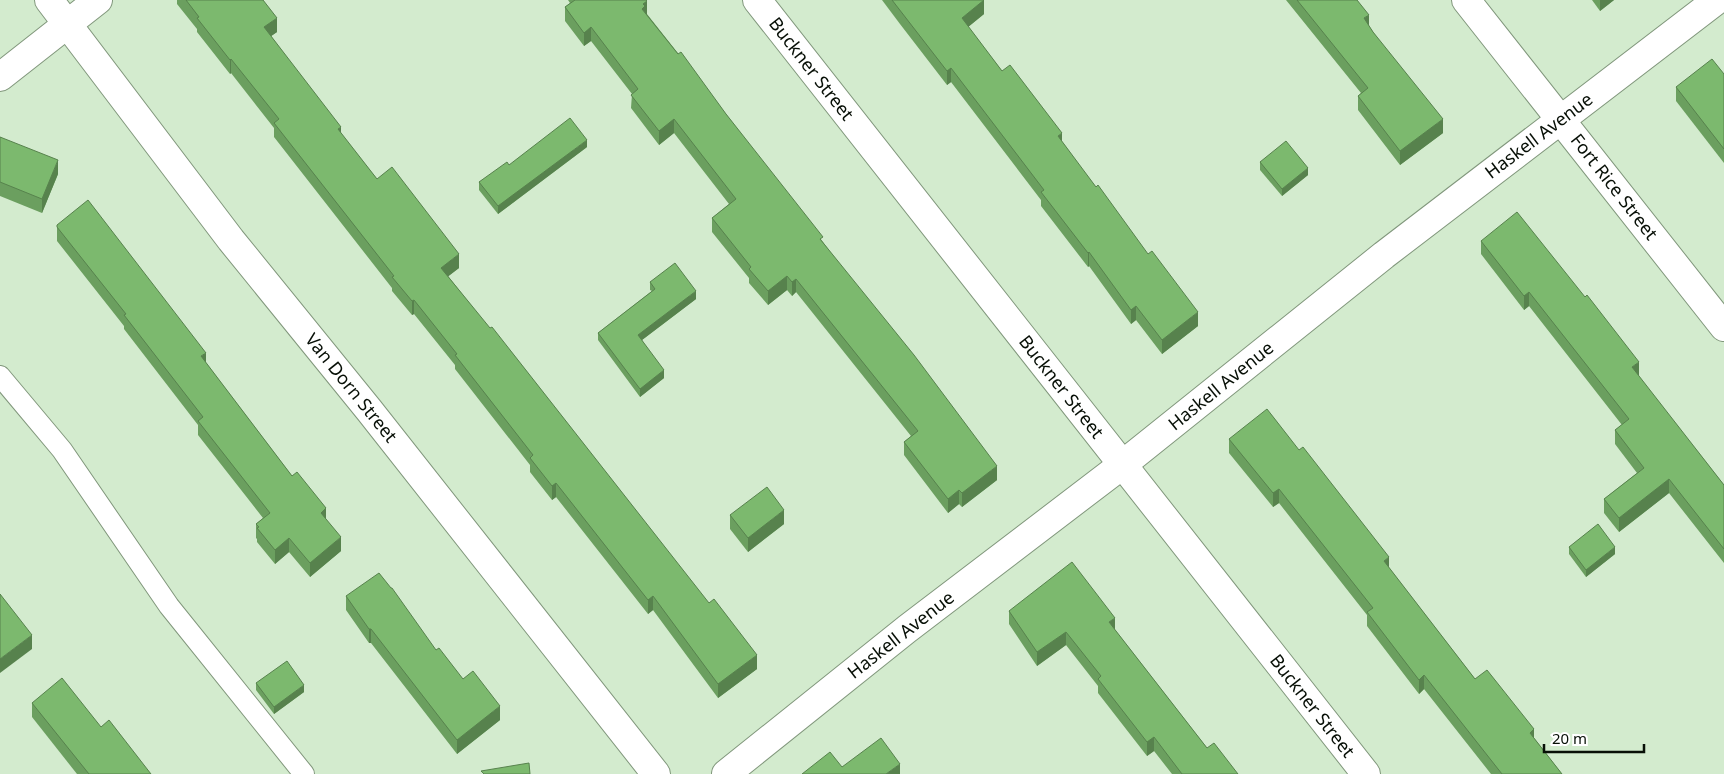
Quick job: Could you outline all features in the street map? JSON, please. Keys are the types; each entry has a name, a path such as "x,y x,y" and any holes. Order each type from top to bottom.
{"street":[{"name":"Van Dorn Street","path":"50,0 231,240 369,410 656,774"},
{"path":"0,77 98,0"},
{"name":"Buckner Street","path":"757,0 1366,774"},
{"name":"Fort Rice Street","path":"1466,0 1724,327"},
{"name":"Haskell Avenue","path":"726,774 907,629 1122,465 1384,255 1716,0"}],"lane":[{"path":"0,376 62,450 168,606 304,774"}],"building":[{"path":"186,0 263,0 277,18 264,27 341,127 338,129 377,179 392,167 459,254 441,268 490,328 492,327 709,603 714,599 757,655 718,684 653,596 648,600 556,483 552,486 530,458 533,455 455,355 457,354 414,300 412,301 392,277 394,276 274,123 279,119 197,18 199,17"},
{"path":"575,0 647,1 643,4 645,6 642,9 678,54 681,52 726,114 823,237 820,239 914,355 997,466 962,493 959,490 948,499 904,442 918,431 796,279 792,282 787,276 768,291 749,269 751,267 712,218 736,199 674,119 659,131 631,95 638,89 591,27 584,33 565,7"},
{"path":"892,0 984,0 962,18 1002,71 1010,65 1062,133 1058,136 1096,187 1098,185 1148,254 1152,251 1198,312 1162,340 1136,306 1131,310 1089,252 1041,192 1044,190 951,68 947,71"},
{"path":"1297,0 1357,0 1369,15 1364,18 1373,32 1443,119 1400,151 1358,96 1368,88"},
{"path":"1712,59 1724,74 1724,149 1676,87"},
{"path":"570,118 587,140 498,206 479,182 507,162 509,165"},
{"path":"0,137 58,160 42,199 0,182"},
{"path":"1286,141 1308,168 1282,189 1260,162"},
{"path":"88,200 206,353 201,356 292,476 297,472 326,508 321,513 341,537 310,563 289,538 275,550 257,528 259,527 256,524 270,513 198,421 203,417 124,315 126,314 57,227 57,225"},
{"path":"1517,212 1585,297 1587,295 1639,362 1632,367 1724,485 1724,549 1669,479 1619,518 1604,499 1644,468 1615,430 1629,419 1529,292 1524,296 1481,241"},
{"path":"675,263 696,291 638,335 664,370 640,389 598,333 655,289 650,282"},
{"path":"1267,409 1299,450 1303,447 1389,557 1384,561 1475,679 1487,670 1534,729 1530,733 1562,774 1502,774 1424,675 1419,680 1367,612 1373,608 1279,489 1273,493 1229,439"},
{"path":"767,487 784,510 748,538 730,515"},
{"path":"1598,524 1615,547 1586,570 1569,547"},
{"path":"1072,562 1115,618 1109,622 1207,748 1214,743 1238,774 1182,774 1154,737 1147,742 1098,679 1101,676 1066,632 1037,652 1009,611"},
{"path":"379,573 392,588 436,650 439,648 463,679 473,671 500,706 457,740 371,629 369,629 346,596"},
{"path":"0,594 32,635 0,659"},
{"path":"287,661 304,685 274,707 256,683"},
{"path":"62,678 101,727 109,720 151,774 89,774 32,703"},
{"path":"881,738 900,764 886,774 802,774 830,752 842,767"},
{"path":"529,763 530,774 484,774 481,771"}]}
